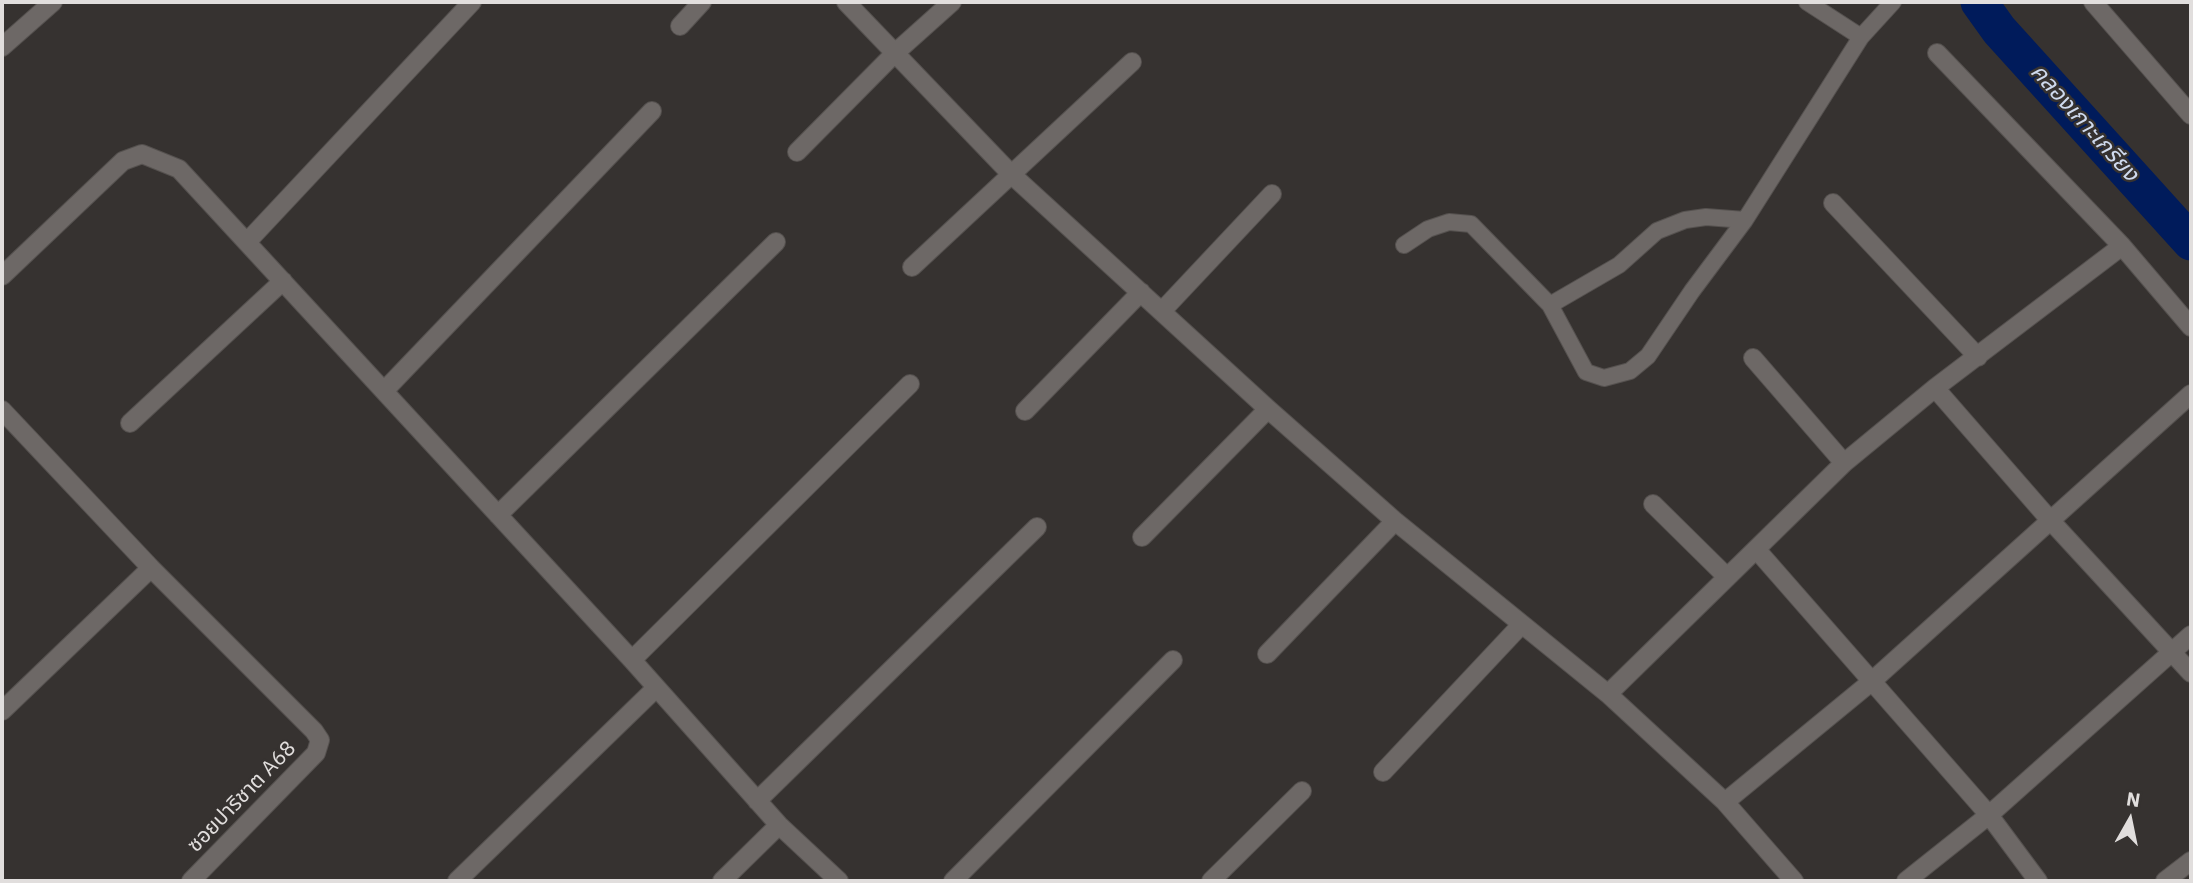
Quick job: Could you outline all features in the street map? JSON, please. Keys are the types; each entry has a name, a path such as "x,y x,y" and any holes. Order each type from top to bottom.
{"street":[{"path":"2,47 53,2"},
{"path":"247,242 472,2"},
{"path":"680,26 702,2"},
{"path":"846,2 1012,173 1268,409 1395,521 1608,694 1725,802 1794,881"},
{"path":"797,152 895,53 952,2"},
{"path":"2093,2 2191,115"},
{"path":"1937,53 2122,246 2191,327"},
{"path":"912,267 1132,62"},
{"path":"384,391 652,111"},
{"path":"2,276 123,161 142,153 179,169 632,660 779,825 839,881"},
{"path":"1162,311 1272,194"},
{"path":"1833,202 1979,356"},
{"path":"499,516 776,242"},
{"path":"1608,694 1844,463 1935,388 2122,246"},
{"path":"130,423 283,281"},
{"path":"1025,411 1141,292"},
{"path":"1753,358 1844,463"},
{"path":"632,660 910,384"},
{"path":"1935,388 2050,520 2191,673"},
{"path":"1725,802 1871,682 2191,394"},
{"path":"1142,537 1268,409"},
{"path":"2,410 151,568 2,711"},
{"path":"1653,504 1727,577"},
{"path":"1267,654 1395,521"},
{"path":"757,800 1037,527"},
{"path":"1756,549 1989,815 2038,881"},
{"name":"ซอยปาริชาต A68","path":"151,568 320,740 316,753 191,881"},
{"path":"1383,772 1521,625"},
{"path":"1906,881 1989,815 2191,635"},
{"path":"953,881 1173,660"},
{"path":"457,881 656,688"},
{"path":"1211,881 1302,792"},
{"path":"722,881 779,825"},
{"path":"2165,881 2191,861"}],"lane":[{"path":"1807,2 1861,37"},
{"path":"1404,245 1428,229 1449,222 1471,224 1550,305 1586,372 1604,378 1630,371 1648,356 1745,220 1861,37 1893,2"},
{"path":"1550,305 1619,265 1657,232 1685,220 1706,217 1745,220"}],"waterway":[{"name":"คลองเกาะเกรียง","path":"1979,2 1999,30 2191,242"}]}
